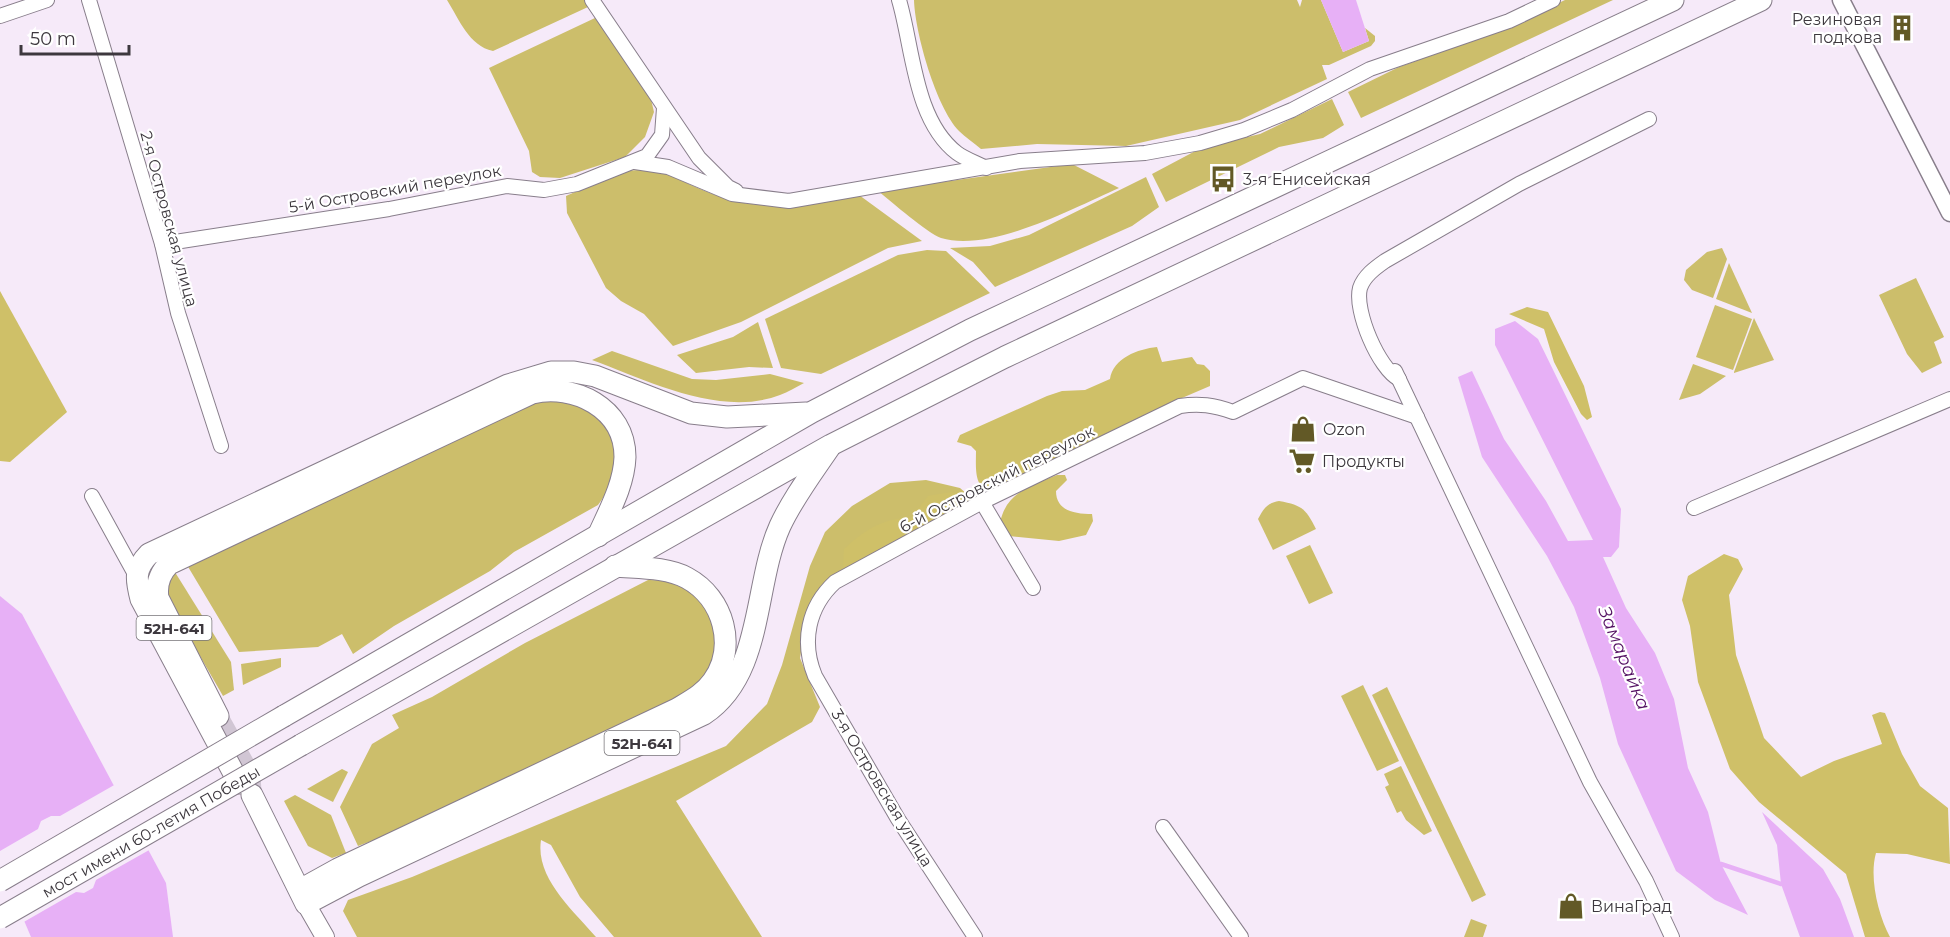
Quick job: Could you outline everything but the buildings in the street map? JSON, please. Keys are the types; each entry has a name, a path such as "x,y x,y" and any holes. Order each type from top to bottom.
{"main road":[{"name":"мост имени 60-летия Победы","path":"0,881 812,412 970,330 1673,0"},
{"name":"мост имени 60-летия Победы","path":"0,918 831,445 1005,357 1761,0"},
{"path":"136,576 140,563 149,554 508,385 551,372 595,376 691,413 727,417 812,412"},
{"name":"52Н-641","path":"219,719 158,598 159,578 169,564 532,393 548,390 571,392 596,403 610,416 623,442 625,457 622,479 598,536"},
{"name":"52Н-641","path":"303,897 359,876 716,706 726,696 744,662 780,527 831,445"},
{"name":"52Н-641","path":"303,897 338,869 677,709 701,695 713,682 721,667 725,647 724,627 716,606 703,589 686,577 656,569 615,566"},
{"name":"52Н-641","path":"136,576 141,599 303,897"},
{"path":"303,897 325,937"}],"street":[{"path":"0,16 47,0"},
{"name":"2-я Островская улица","path":"89,0 162,244 182,324 221,446"},
{"path":"592,0 664,108 710,170 728,187 750,198"},
{"path":"899,0 910,60 926,107 940,133 957,153 986,168"},
{"path":"635,162 668,167 710,187 750,198 789,201 817,198 913,178 1020,161 1145,153 1200,143 1244,130 1293,110 1370,69 1509,21 1552,0"},
{"path":"1841,0 1950,213"},
{"name":"5-й Островский переулок","path":"162,244 389,209 507,186 544,190 559,188 635,162 655,148 662,135 664,108"},
{"path":"1648,119 1519,184 1413,244 1366,276 1360,287 1358,300 1363,319 1382,363 1389,374 1397,375 1590,782 1646,880 1672,937"},
{"name":"6-й Островский переулок","path":"808,633 819,601 835,582 982,502 1180,406 1215,405 1233,412 1303,378 1417,417"},
{"path":"1694,508 1950,399"},
{"name":"52Н-641","path":"92,496 136,576"},
{"path":"982,502 1033,588"},
{"name":"3-я Островская улица","path":"808,633 808,660 815,676 898,819 975,937"},
{"path":"1163,827 1241,937"}],"shaded area":[{"path":"447,0 588,0 588,7 493,51 477,44 471,38"},
{"path":"914,0 1297,0 1300,7 1302,0 1321,0 1343,52 1369,41 1365,28 1375,36 1375,41 1371,46 1329,65 1322,65 1327,79 1240,120 1126,146 1037,144 981,149 959,131 942,105 928,69 918,31"},
{"path":"1565,0 1613,0 1361,118 1348,92 1399,67 1489,35"},
{"path":"595,18 650,95 654,112 645,137 625,157 560,178 540,177 532,172 529,151 489,68"},
{"path":"1332,99 1344,125 1323,138 1279,147 1166,202 1152,174 1201,148 1260,134"},
{"path":"1072,164 1119,188 1032,226 983,239 961,241 941,238 919,224 878,191"},
{"path":"656,169 715,195 752,204 819,202 859,195 922,241 888,248 741,322 673,346 644,314 621,301 606,288 567,213 566,196 622,171"},
{"path":"1146,177 1159,207 1132,226 995,287 973,262 950,248 990,246 1029,235"},
{"path":"1722,248 1727,259 1713,298 1692,290 1684,280 1686,270 1707,252"},
{"path":"927,250 946,251 990,293 821,374 781,368 765,319 898,255"},
{"path":"1729,263 1752,313 1716,299"},
{"path":"1916,278 1944,337 1934,342 1942,363 1922,373 1907,354 1879,295"},
{"path":"0,291 67,412 10,462 0,461"},
{"path":"1715,305 1752,319 1733,370 1696,357"},
{"path":"1527,307 1548,312 1584,386 1592,417 1587,420 1581,414 1554,362 1544,329 1509,314"},
{"path":"1754,318 1774,360 1734,373 1734,372"},
{"path":"758,322 773,368 749,367 696,373 677,355 733,337"},
{"path":"1157,347 1162,362 1192,357 1197,364 1204,365 1210,371 1210,386 1161,407 995,490 988,490 979,483 976,471 976,451 971,446 957,442 960,435 1047,396 1062,391 1085,390 1110,379 1116,365 1121,360 1135,352"},
{"path":"612,351 692,379 716,380 770,374 804,383 780,395 757,401 733,402 709,399 660,386 592,360"},
{"path":"1693,364 1726,376 1700,394 1679,400"},
{"path":"567,398 596,415 610,436 614,448 615,460 610,483 598,505 514,552 490,571 394,626 353,654 342,634 318,647 239,652 184,560 528,404"},
{"path":"1057,475 1065,475 1067,480 1056,491 1059,503 1073,512 1092,514 1093,521 1086,535 1059,541 1009,536 1000,523 1008,504 1021,492"},
{"path":"926,480 960,488 974,500 859,566 810,603 800,658 820,707 812,722 676,801 762,937 614,937 580,897 551,845 541,840 544,868 550,881 567,905 596,937 357,937 343,911 348,900 412,877 726,746 767,704 782,665 810,566 825,532 852,506 890,483"},
{"path":"952,492 967,497 968,504 850,571 843,568 844,549 866,531 892,520 911,518 928,496"},
{"path":"1279,501 1302,509 1316,529 1273,550 1258,519 1266,507"},
{"path":"1310,545 1333,593 1309,604 1286,556"},
{"path":"1724,554 1738,559 1743,569 1729,595 1736,655 1764,738 1801,777 1834,761 1882,744 1872,715 1885,713 1902,754 1920,786 1948,808 1950,864 1907,854 1876,853 1874,884 1876,896 1890,937 1865,937 1846,874 1759,802 1730,769 1698,682 1690,626 1682,600 1688,576"},
{"path":"173,569 231,662 234,690 223,696 167,599 168,577"},
{"path":"648,580 680,587 704,605 712,618 717,649 713,666 693,692 398,831 358,846 340,807 372,744 399,728 392,715 432,697 525,643"},
{"path":"281,658 281,667 243,685 241,664"},
{"path":"1363,685 1399,761 1377,771 1341,696"},
{"path":"1387,687 1486,895 1472,902 1372,695"},
{"path":"1401,766 1432,831 1424,835 1406,820 1401,811 1397,813 1385,787 1389,785 1384,774"},
{"path":"342,769 348,772 333,802 307,789"},
{"path":"295,795 331,815 346,853 332,858 308,846 284,801"},
{"path":"1471,919 1487,925 1483,937 1464,937"}],"water":[{"path":"1321,0 1356,0 1369,41 1343,52"},
{"path":"1515,321 1538,339 1621,509 1619,547 1611,557 1603,557 1626,608 1655,653 1674,699 1688,768 1708,812 1721,864 1748,915 1715,900 1676,871 1618,744 1600,678 1574,607 1547,556 1482,457 1458,377 1472,371 1504,439 1546,501 1568,541 1593,540 1495,345 1495,329"},
{"path":"0,596 22,614 166,883 173,937 31,937 0,864"},
{"path":"1762,812 1823,869 1840,899 1854,937 1800,937 1781,884 1777,845"}],"pier":[{"path":"116,784 151,849 96,880 93,888 84,893 76,892 22,923 0,872 0,851 38,829 41,821 51,816 60,816"}],"waterway":[{"name":"Замарайка","path":"1721,864 1781,884"}],"tunnel":[{"path":"219,719 250,775 251,792"}],"place":[{"name":"Резиновая подкова","path":"1902,28"},
{"name":"3-я Енисейская","path":"1223,179"},
{"name":"Ozon","path":"1303,429"},
{"name":"Продукты","path":"1302,461"},
{"name":"ВинаГрад","path":"1571,906"}]}
